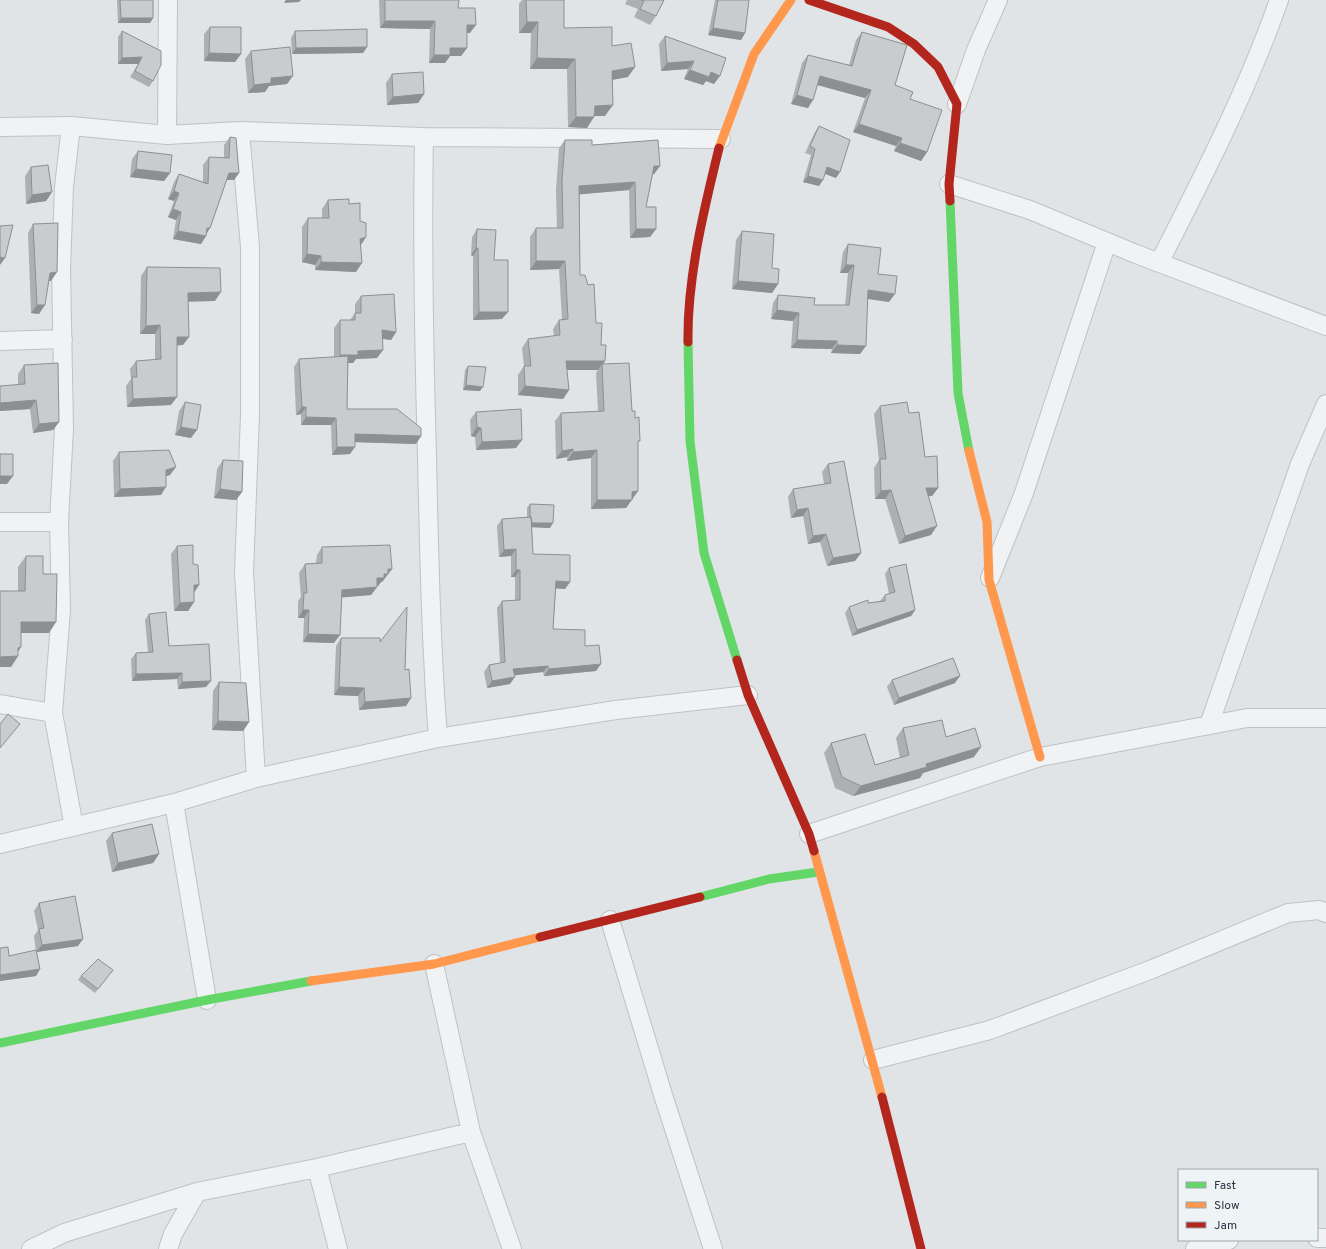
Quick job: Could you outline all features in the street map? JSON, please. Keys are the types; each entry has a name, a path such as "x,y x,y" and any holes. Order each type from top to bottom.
{"street":[{"path":"167,135 168,0"},
{"path":"791,0 754,54 721,139 703,214 688,317 690,441 704,553 748,694 809,834 818,872 873,1060 921,1249"},
{"path":"809,0 888,27 914,44 938,67 957,104"},
{"path":"998,0 976,50 957,104 949,184 958,392 972,469 986,522 989,580 1040,757"},
{"path":"1159,263 1216,152 1264,43 1279,0"},
{"path":"72,126 64,187 61,268 64,428 59,522 61,610 53,713 74,827"},
{"path":"0,127 72,126 167,135 240,131 424,137 721,139"},
{"path":"240,131 250,255 250,415 244,572 256,778"},
{"path":"424,137 422,212 425,408 433,673 438,738"},
{"path":"949,184 1030,210 1159,263 1326,326"},
{"path":"989,580 1024,493 1107,242"},
{"path":"0,340 63,339"},
{"path":"1209,725 1300,464 1326,404"},
{"path":"0,522 59,522"},
{"path":"0,844 174,803 256,778 438,738 616,710 748,694"},
{"path":"0,704 53,713"},
{"path":"809,834 1040,757 1247,718 1326,718"},
{"path":"174,803 207,1000"},
{"path":"0,1043 207,1000 309,981 434,964 769,879 818,872"},
{"path":"873,1060 990,1030 1158,967 1288,913 1319,910 1326,913"},
{"path":"610,920 664,1098 713,1249"},
{"path":"434,964 471,1132 512,1249"},
{"path":"31,1249 64,1233 197,1192 317,1168 471,1132"},
{"path":"317,1168 338,1249"},
{"path":"168,1249 174,1234 197,1192"},
{"path":"1195,1249 1225,1241"}],"building":[{"path":"120,0 153,0 153,18 121,18"},
{"path":"385,0 459,0 458,8 475,8 476,25 467,25 467,48 450,48 450,55 434,55 435,21 385,21"},
{"path":"526,0 564,0 564,28 612,27 612,46 631,43 635,67 612,71 613,105 595,106 594,117 576,117 575,59 537,58 538,22 527,22"},
{"path":"641,0 664,0 656,16 640,9 644,1"},
{"path":"718,0 749,0 745,33 713,28"},
{"path":"210,27 241,27 241,54 209,53"},
{"path":"367,29 367,47 296,48 295,31"},
{"path":"122,31 161,51 161,65 153,81 135,71 142,57 122,58"},
{"path":"862,32 907,45 895,85 913,92 910,99 942,110 927,152 900,143 902,138 859,124 871,90 820,76 813,100 797,95 808,55 852,66"},
{"path":"665,36 726,58 720,76 711,72 709,77 690,70 694,61 667,63"},
{"path":"290,47 293,76 271,78 271,83 254,85 251,51"},
{"path":"423,72 424,94 393,97 392,74"},
{"path":"819,126 850,140 840,172 827,167 823,180 808,176 815,149 810,146"},
{"path":"230,137 236,138 239,173 229,173 210,228 207,228 206,236 178,231 181,212 173,209 179,193 174,191 179,174 208,184 209,157 229,158"},
{"path":"565,140 592,140 592,145 658,140 660,166 654,166 646,207 656,207 656,229 636,229 635,182 579,186 580,275 585,275 588,285 594,284 596,323 602,323 601,345 606,345 605,361 566,361 569,390 525,386 524,366 531,366 528,339 560,335 559,320 568,319 565,261 536,261 536,228 563,228 562,181"},
{"path":"138,151 172,155 170,173 136,169"},
{"path":"48,165 52,192 32,195 31,167"},
{"path":"349,199 349,204 360,203 360,221 366,223 366,237 360,239 362,263 321,262 321,256 307,254 308,218 329,218 328,200"},
{"path":"58,223 57,272 50,273 45,305 37,305 33,224"},
{"path":"13,225 5,258 0,257 0,226"},
{"path":"477,229 496,230 494,260 508,260 508,312 479,312 478,248 476,248"},
{"path":"742,231 774,234 772,268 779,269 778,284 738,281"},
{"path":"848,244 881,248 878,274 897,276 895,294 868,290 866,346 837,345 837,341 797,340 799,313 777,310 778,295 815,298 814,305 849,305 854,265 846,265"},
{"path":"147,267 220,268 221,292 188,293 189,337 177,337 177,397 133,399 132,377 137,377 136,361 161,359 160,325 146,326"},
{"path":"394,294 396,332 382,330 383,350 358,351 358,355 340,355 340,320 355,320 355,313 361,313 361,296"},
{"path":"348,356 347,409 397,409 421,428 421,436 355,434 355,447 337,447 336,418 306,417 306,407 302,407 299,359"},
{"path":"58,363 59,422 39,424 36,400 0,403 0,386 25,384 24,365"},
{"path":"629,363 632,411 635,411 635,418 639,417 640,441 638,441 638,491 632,492 632,500 597,500 597,450 573,452 573,449 562,451 561,413 604,411 602,364"},
{"path":"468,366 486,367 483,387 466,385"},
{"path":"185,402 201,405 197,430 181,427"},
{"path":"907,402 909,413 919,412 925,457 937,456 938,488 926,488 937,526 905,536 891,490 881,491 880,459 886,459 880,406"},
{"path":"521,409 522,440 482,442 481,428 477,427 476,412"},
{"path":"169,450 176,467 166,470 166,487 120,489 119,452"},
{"path":"0,454 13,454 13,476 0,476"},
{"path":"223,460 243,461 242,492 220,489"},
{"path":"844,461 861,553 833,558 826,534 813,536 808,508 797,510 793,489 831,483 828,464"},
{"path":"530,504 554,505 553,523 532,523 530,517"},
{"path":"531,517 533,554 570,555 570,582 556,581 553,629 585,630 585,646 599,645 601,664 549,669 548,666 513,669 515,677 492,681 489,665 505,662 502,601 520,600 520,570 516,570 516,549 504,550 502,519"},
{"path":"193,545 193,564 198,565 199,585 194,585 194,602 180,603 177,546"},
{"path":"390,545 392,569 388,569 388,574 384,574 384,578 377,578 377,587 342,590 340,635 308,634 309,610 303,610 304,593 307,593 305,564 322,563 322,547"},
{"path":"26,556 43,556 43,574 57,574 56,622 21,622 21,647 18,648 18,656 0,657 0,591 25,591"},
{"path":"906,564 915,610 857,630 849,607 868,600 868,603 885,601 885,595 895,592 889,568"},
{"path":"407,607 405,670 409,669 411,698 365,702 364,688 339,687 341,638 380,638 380,642"},
{"path":"166,612 169,646 209,644 211,681 182,682 182,673 136,674 136,653 153,652 149,614"},
{"path":"953,658 960,676 899,698 892,680"},
{"path":"219,682 246,683 249,722 218,721"},
{"path":"8,714 20,724 0,748 0,724"},
{"path":"942,720 946,737 975,728 981,747 926,764 927,767 861,786 842,777 831,743 865,734 875,765 909,755 903,728"},
{"path":"152,824 159,854 118,863 112,833"},
{"path":"75,896 83,939 42,945 39,929 44,928 39,903"},
{"path":"8,947 9,956 36,950 40,969 0,975 0,948"},
{"path":"98,959 113,970 98,989 81,976"}],"traffic: fast":[{"path":"950,201 958,393 969,451"},
{"path":"688,342 690,441 704,553 737,660"},
{"path":"700,897 769,879 818,872"},
{"path":"0,1043 207,1000 311,981"}],"traffic: slow":[{"path":"719,148 754,54 791,0"},
{"path":"969,451 987,522 989,580 1040,757"},
{"path":"814,851 882,1097"},
{"path":"311,981 434,964 540,937"}],"traffic: jam":[{"path":"809,0 888,27 914,44 938,67 957,104 949,184 950,201"},
{"path":"688,342 688,318 693,269 702,219 719,148"},
{"path":"737,660 748,695 809,834 814,851"},
{"path":"540,937 700,897"},
{"path":"882,1097 921,1249"}]}
